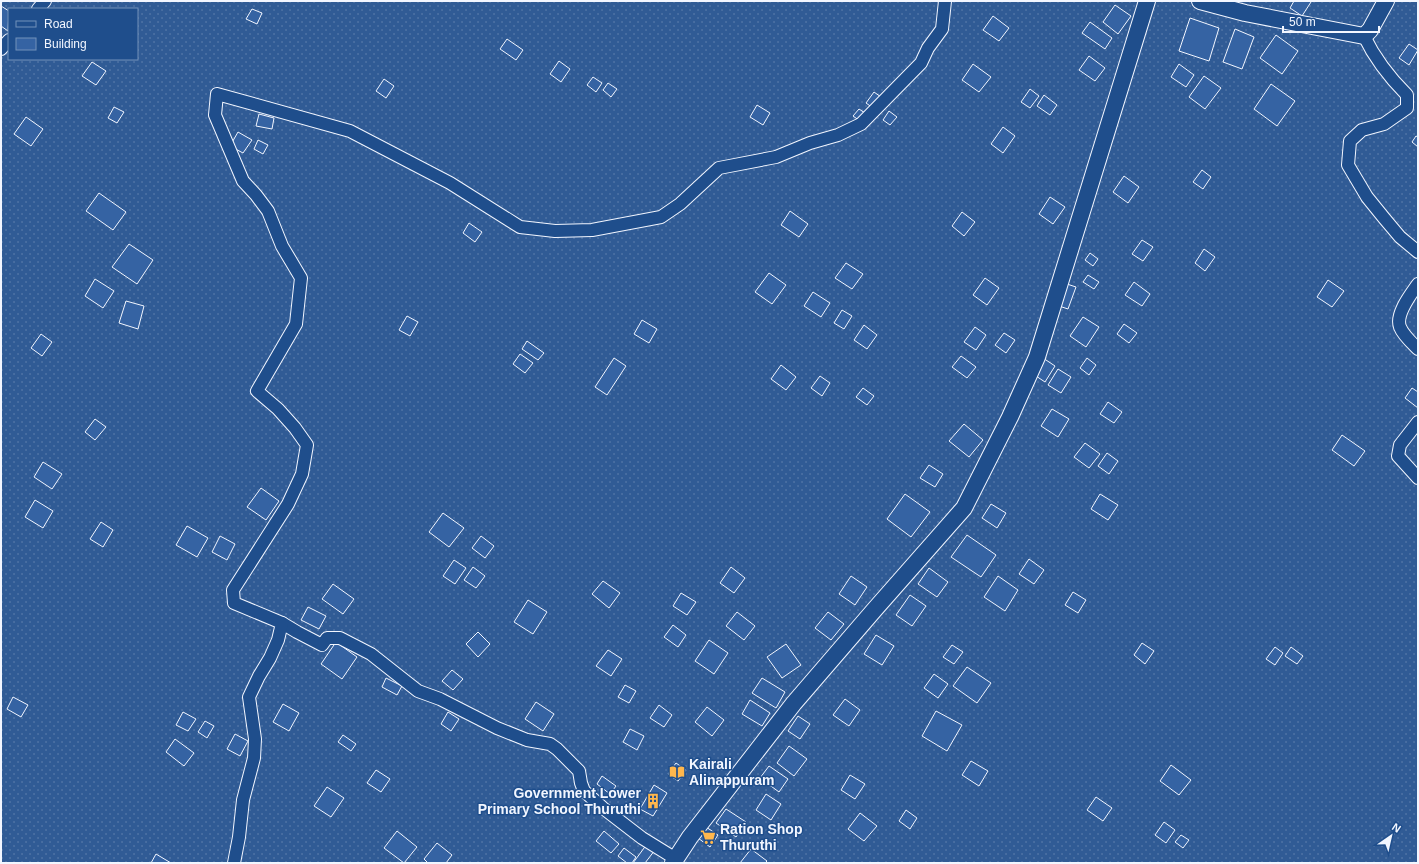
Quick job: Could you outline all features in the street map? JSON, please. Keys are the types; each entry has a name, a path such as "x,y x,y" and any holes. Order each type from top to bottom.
{"main road":[{"path":"675,861 690,837 794,703 964,508 1010,417 1037,357 1147,1"},
{"path":"1200,1 1246,13 1364,36 1370,30 1386,1"}],"street":[{"path":"675,861 603,808 584,791 579,771 550,744 527,740 497,728 440,699 418,691 370,654 340,638 327,638 322,645 282,623 234,603 233,590 288,504 302,474 307,445 295,428 278,409 257,391 296,324 301,278 282,246 268,211 243,181 215,115 217,94 350,131 450,183 520,227 555,231 592,230 660,217 680,204 719,168 776,157 810,143 838,135 861,124 921,63 928,48 942,29 945,1"},
{"path":"1364,36 1370,50 1382,68 1407,95 1407,108 1384,124 1362,130 1350,142 1348,165 1367,197 1400,237 1418,252"},
{"path":"1,49 8,41"},
{"path":"1418,284 1400,312 1399,326 1406,337 1418,349"},
{"path":"1418,422 1400,445 1398,456 1418,478"},
{"path":"234,863 239,837 243,800 254,758 255,739 249,697 270,658 278,640 282,623"}],"shaded area":[{"path":"1,1 1418,1 1418,863 1,863"}],"building":[{"path":"1294,1 1311,2 1302,16 1290,8"},
{"path":"1115,5 1131,16 1118,34 1103,22"},
{"path":"1,6 8,10 8,31 1,26"},
{"path":"252,9 262,13 257,24 246,19"},
{"path":"993,16 1009,28 999,41 983,30"},
{"path":"1190,18 1219,28 1209,61 1179,51"},
{"path":"1090,22 1112,38 1105,49 1082,33"},
{"path":"1235,29 1254,37 1242,69 1223,62"},
{"path":"1276,35 1298,51 1282,74 1260,58"},
{"path":"507,39 523,50 516,60 500,49"},
{"path":"1409,44 1418,50 1409,65 1399,58"},
{"path":"1089,56 1105,68 1095,81 1079,70"},
{"path":"559,61 570,69 561,82 550,74"},
{"path":"92,62 106,71 96,85 82,76"},
{"path":"973,64 991,77 979,92 962,80"},
{"path":"1179,64 1194,75 1186,87 1171,77"},
{"path":"1204,76 1221,88 1205,109 1189,97"},
{"path":"593,77 602,83 596,92 587,85"},
{"path":"384,79 394,86 386,98 376,91"},
{"path":"608,83 617,89 611,97 603,90"},
{"path":"1271,84 1295,101 1277,126 1254,109"},
{"path":"1030,89 1039,96 1030,108 1021,102"},
{"path":"874,92 881,97 873,108 866,103"},
{"path":"1044,95 1057,105 1050,115 1037,106"},
{"path":"757,105 770,113 763,125 750,117"},
{"path":"114,107 124,112 117,123 108,118"},
{"path":"859,109 865,113 860,121 853,116"},
{"path":"889,111 897,117 890,125 883,120"},
{"path":"259,114 274,118 272,129 256,126"},
{"path":"26,117 43,129 31,146 14,134"},
{"path":"1003,127 1015,136 1003,153 991,144"},
{"path":"238,132 252,140 243,153 230,146"},
{"path":"1416,136 1418,137 1418,147 1412,142"},
{"path":"258,140 268,145 263,154 254,149"},
{"path":"1202,170 1211,177 1203,189 1193,182"},
{"path":"1124,176 1139,187 1128,203 1113,192"},
{"path":"99,193 126,212 113,230 86,211"},
{"path":"1050,197 1065,207 1053,224 1039,214"},
{"path":"790,211 808,224 799,237 781,225"},
{"path":"962,212 975,222 964,236 952,226"},
{"path":"469,223 482,232 475,242 463,233"},
{"path":"1142,240 1153,247 1143,261 1132,254"},
{"path":"129,244 153,260 137,284 112,267"},
{"path":"1204,249 1215,257 1205,271 1195,263"},
{"path":"1090,253 1098,259 1093,266 1085,260"},
{"path":"846,263 863,274 852,289 835,278"},
{"path":"769,273 786,285 772,304 755,292"},
{"path":"1088,275 1099,282 1094,289 1083,282"},
{"path":"985,278 999,288 987,305 973,295"},
{"path":"95,279 114,291 103,308 85,296"},
{"path":"1328,280 1344,291 1332,307 1317,297"},
{"path":"1134,282 1150,294 1142,306 1125,295"},
{"path":"1064,283 1076,287 1068,309 1056,305"},
{"path":"813,292 830,303 821,317 804,306"},
{"path":"126,301 144,306 138,329 119,323"},
{"path":"842,310 852,316 844,329 834,323"},
{"path":"407,316 418,322 410,336 399,330"},
{"path":"1083,317 1099,327 1086,347 1070,336"},
{"path":"642,320 657,329 649,343 634,334"},
{"path":"1124,324 1137,333 1129,343 1117,334"},
{"path":"864,325 877,335 867,349 854,340"},
{"path":"975,327 986,335 976,350 964,342"},
{"path":"1004,333 1015,340 1006,353 995,345"},
{"path":"41,334 52,342 42,356 31,348"},
{"path":"527,341 544,353 538,360 522,349"},
{"path":"520,354 533,363 525,373 513,364"},
{"path":"961,356 976,367 967,378 952,367"},
{"path":"614,358 626,366 607,395 595,387"},
{"path":"1043,358 1055,366 1045,382 1033,374"},
{"path":"1087,358 1096,365 1089,375 1080,368"},
{"path":"781,365 796,377 786,390 771,379"},
{"path":"1058,369 1071,377 1061,393 1048,385"},
{"path":"820,376 830,383 822,396 811,388"},
{"path":"863,388 874,396 867,405 856,397"},
{"path":"1412,388 1418,392 1418,408 1405,398"},
{"path":"1108,402 1122,412 1114,423 1100,414"},
{"path":"1052,409 1069,419 1058,437 1041,426"},
{"path":"95,419 106,427 95,440 85,432"},
{"path":"964,424 983,440 969,457 949,441"},
{"path":"1342,435 1365,451 1354,466 1332,450"},
{"path":"1085,443 1100,454 1089,468 1074,457"},
{"path":"1107,453 1118,461 1109,474 1098,466"},
{"path":"43,462 62,474 52,489 34,477"},
{"path":"929,465 943,474 935,487 920,478"},
{"path":"261,488 279,501 266,520 247,507"},
{"path":"905,494 930,512 911,537 887,519"},
{"path":"1100,494 1118,505 1108,520 1091,509"},
{"path":"35,500 53,511 43,528 25,517"},
{"path":"991,504 1006,513 997,528 982,518"},
{"path":"443,513 464,528 449,547 429,532"},
{"path":"101,522 113,530 103,547 90,539"},
{"path":"187,526 208,538 197,557 176,545"},
{"path":"967,535 996,555 981,577 951,557"},
{"path":"220,536 235,544 227,560 212,552"},
{"path":"481,536 494,546 485,558 472,548"},
{"path":"1029,559 1044,570 1034,584 1019,574"},
{"path":"454,560 466,568 455,584 443,576"},
{"path":"473,567 485,576 476,588 464,580"},
{"path":"731,567 745,578 734,593 720,583"},
{"path":"929,568 948,582 937,597 918,584"},
{"path":"851,576 867,587 855,605 839,594"},
{"path":"998,576 1018,590 1005,611 984,597"},
{"path":"603,581 620,593 609,608 592,594"},
{"path":"333,584 354,599 343,614 322,599"},
{"path":"1073,592 1086,600 1078,613 1065,605"},
{"path":"681,593 696,602 687,615 673,606"},
{"path":"910,595 926,606 912,626 896,615"},
{"path":"528,600 547,612 533,634 514,622"},
{"path":"308,607 326,616 319,629 301,620"},
{"path":"737,612 755,626 744,640 726,626"},
{"path":"828,612 844,624 831,640 815,628"},
{"path":"673,625 686,635 678,647 664,637"},
{"path":"478,632 490,644 478,657 466,644"},
{"path":"876,635 894,646 882,665 864,654"},
{"path":"709,640 728,653 714,674 695,661"},
{"path":"336,642 357,657 342,679 321,664"},
{"path":"1142,643 1154,651 1145,664 1134,655"},
{"path":"786,644 801,665 782,678 767,657"},
{"path":"952,645 963,652 954,664 943,657"},
{"path":"1275,647 1283,653 1275,665 1266,659"},
{"path":"1291,647 1303,656 1297,664 1285,656"},
{"path":"608,650 622,659 611,676 596,666"},
{"path":"967,667 991,683 977,703 953,686"},
{"path":"452,670 463,679 453,690 442,681"},
{"path":"934,674 948,684 938,698 924,688"},
{"path":"386,678 402,686 397,695 382,687"},
{"path":"762,678 785,692 776,708 752,693"},
{"path":"625,685 636,691 629,703 618,697"},
{"path":"13,697 28,705 21,717 7,709"},
{"path":"845,699 860,710 849,726 833,715"},
{"path":"750,700 770,713 762,726 742,714"},
{"path":"536,702 554,714 543,731 525,719"},
{"path":"283,704 299,713 289,731 273,722"},
{"path":"659,705 672,715 664,727 650,718"},
{"path":"707,707 724,720 712,736 695,722"},
{"path":"936,711 962,725 947,751 922,736"},
{"path":"183,712 196,719 188,731 176,725"},
{"path":"448,712 459,719 451,731 441,724"},
{"path":"798,716 810,724 800,739 788,731"},
{"path":"205,721 214,726 207,738 198,732"},
{"path":"630,729 644,736 637,750 623,742"},
{"path":"235,734 248,741 240,756 227,749"},
{"path":"343,735 356,744 351,751 338,742"},
{"path":"175,739 194,753 184,766 166,752"},
{"path":"789,746 807,759 794,776 777,763"},
{"path":"971,761 988,771 979,786 962,775"},
{"name":"Kairali Alinappuram","path":"676,763 686,770 678,781 668,774"},
{"path":"1171,765 1191,780 1179,795 1160,781"},
{"path":"769,766 788,779 779,792 760,778"},
{"path":"376,770 390,779 381,792 367,783"},
{"path":"850,775 865,784 855,799 841,790"},
{"path":"602,776 616,786 610,794 597,784"},
{"name":"Government Lower Primary School Thuruthi","path":"654,785 667,793 653,816 640,809"},
{"path":"327,787 344,798 331,817 314,806"},
{"path":"766,794 781,804 771,820 756,810"},
{"path":"1096,797 1112,808 1103,821 1087,810"},
{"path":"726,809 746,822 736,837 716,823"},
{"path":"906,810 917,818 910,829 899,821"},
{"path":"860,813 877,826 864,841 848,829"},
{"path":"1164,822 1175,830 1166,843 1155,835"},
{"name":"Ration Shop Thuruthi","path":"706,827 718,835 710,847 698,838"},
{"path":"397,831 417,847 404,863 384,848"},
{"path":"604,831 619,844 611,853 596,841"},
{"path":"1181,835 1189,840 1183,848 1175,842"},
{"path":"437,843 452,855 446,863 428,863 424,859"},
{"path":"647,844 655,850 645,863 633,863"},
{"path":"624,848 636,857 632,863 627,863 618,856"},
{"path":"751,849 767,861 765,863 740,863"},
{"path":"156,854 171,863 151,863"}],"place":[{"name":"Kairali Alinappuram","path":"677,772"},
{"name":"Government Lower Primary School Thuruthi","path":"653,801"},
{"name":"Ration Shop Thuruthi","path":"708,837"}]}
